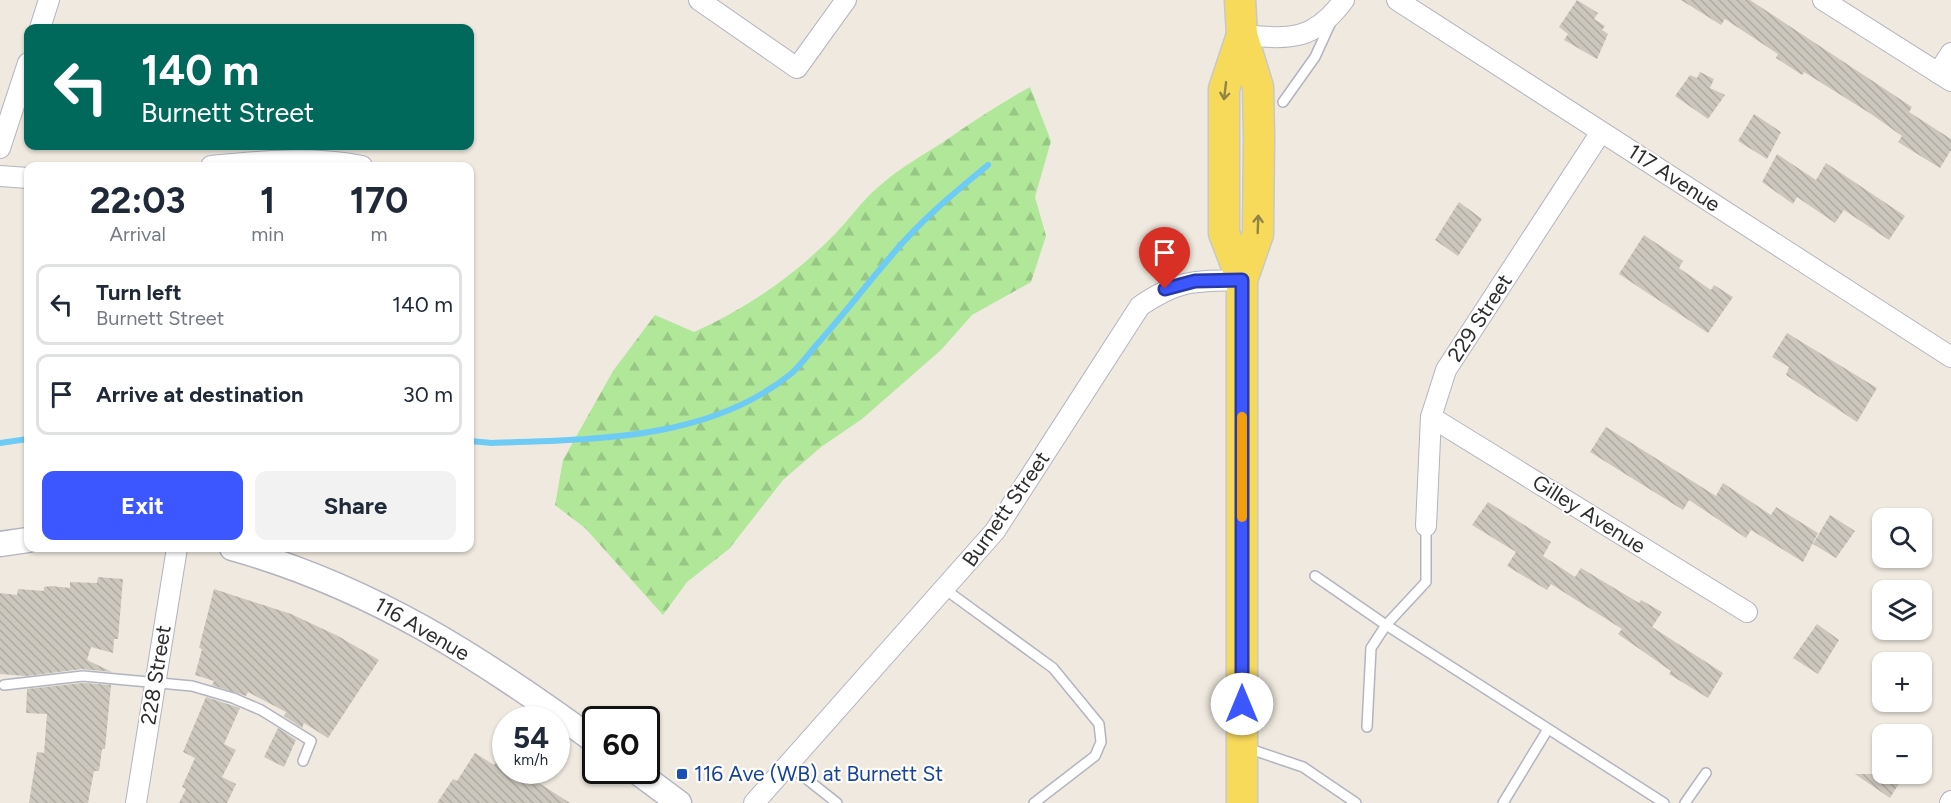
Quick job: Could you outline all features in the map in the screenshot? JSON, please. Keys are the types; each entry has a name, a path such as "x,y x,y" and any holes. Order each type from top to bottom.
{"main road":[{"path":"1240,0 1242,35 1258,87 1259,137 1258,234 1242,280 1242,803"}],"street":[{"path":"41,24 49,0"},
{"path":"699,0 797,68 846,0"},
{"name":"117 Avenue","path":"1397,0 1951,357"},
{"path":"1823,0 1945,77 1951,53"},
{"path":"1242,35 1276,38 1309,33 1317,29 1340,4"},
{"path":"0,148 24,75"},
{"name":"229 Street","path":"1426,526 1431,417 1446,370 1601,132"},
{"path":"266,162 294,160 334,162"},
{"path":"0,176 24,178"},
{"name":"Burnett Street","path":"754,803 946,590 995,531 1140,306 1165,289 1195,281 1242,280"},
{"name":"Gilley Avenue","path":"1431,417 1747,612"},
{"path":"0,544 24,541"},
{"name":"228 Street","path":"136,803 176,552"},
{"name":"116 Avenue","path":"245,552 291,566 408,617 525,691 582,732"},
{"path":"653,784 679,803"}],"lane":[{"path":"1283,102 1315,57 1340,4"},
{"path":"1367,727 1371,648 1386,625 1426,582 1426,526"},
{"path":"1315,576 1386,625 1664,803"},
{"path":"946,590 1053,668 1099,724 1101,742 1095,756 1034,803"},
{"path":"4,686 58,677 83,676 155,682 211,691 261,710 311,741 303,761"},
{"path":"1503,803 1548,729"},
{"path":"1242,746 1303,767 1356,803"},
{"path":"789,765 837,803"},
{"path":"1685,803 1706,773"}],"green space":[{"path":"1030,87 1051,141 1035,197 1046,236 1031,282 972,315 941,350 862,419 821,447 783,480 729,549 687,582 663,615 585,528 555,505 563,460 613,371 655,315 694,332 751,302 803,264 840,229 870,195 891,177"}],"building":[{"path":"1577,0 1598,13 1594,19 1605,26 1602,30 1608,34 1597,59 1564,40 1568,34 1559,27"},
{"path":"1681,0 1750,0 1912,107 1909,112 1951,139 1951,150 1940,168 1898,142 1902,136 1871,114 1804,72 1802,75 1776,58 1778,54 1725,19 1721,25"},
{"path":"1700,72 1714,79 1710,88 1725,95 1708,119 1675,96 1690,75 1697,78"},
{"path":"1754,114 1781,132 1767,159 1738,141"},
{"path":"1777,154 1816,180 1826,163 1905,216 1889,240 1844,210 1835,223 1797,197 1793,204 1762,182"},
{"path":"1459,202 1482,219 1458,256 1435,240"},
{"path":"1644,235 1683,261 1679,268 1711,290 1714,285 1733,297 1708,333 1619,274"},
{"path":"1787,333 1877,388 1857,422 1786,375 1789,367 1772,357"},
{"path":"1606,427 1716,496 1723,483 1771,515 1776,507 1818,533 1803,562 1751,530 1746,538 1689,500 1683,510 1590,452"},
{"path":"1488,502 1551,542 1543,556 1575,577 1581,568 1639,603 1641,600 1662,612 1652,627 1723,673 1708,698 1669,674 1671,671 1618,634 1622,629 1551,584 1547,590 1507,566 1516,552 1472,525"},
{"path":"1830,515 1855,531 1836,558 1813,544"},
{"path":"98,577 123,579 118,639 114,639 113,653 91,647 87,660 112,672 82,669 27,676 0,674 0,593 17,595 18,589 44,591 44,587 51,586 70,588 70,582 97,583"},
{"path":"214,589 291,614 338,636 379,660 328,738 304,723 302,728 284,716 286,712 248,692 246,696 212,685 214,681 195,675 202,649 199,648"},
{"path":"1817,624 1839,640 1818,674 1793,658"},
{"path":"83,683 111,685 105,749 102,749 99,771 94,771 88,803 29,803 37,752 44,753 47,714 26,713 27,689"},
{"path":"206,697 240,708 224,744 236,750 222,777 236,784 227,803 179,803 186,789 182,787 195,758 183,752"},
{"path":"278,728 296,740 284,767 264,757"},
{"path":"475,753 492,764 492,784 540,784 570,803 437,803 453,779 457,781"},
{"path":"1855,774 1872,774 1872,784 1899,784 1890,798"}],"waterway":[{"path":"474,441 492,443 570,440 649,432 687,424 724,412 759,395 796,369 914,231 988,165"},
{"path":"0,443 24,440"}],"slow traffic":[{"path":"1242,417 1242,517"}],"place":[{"name":"116 Ave (WB) at Burnett St","path":"682,774"}],"route":[{"path":"1165,289 1195,281 1242,280 1242,704"}]}
